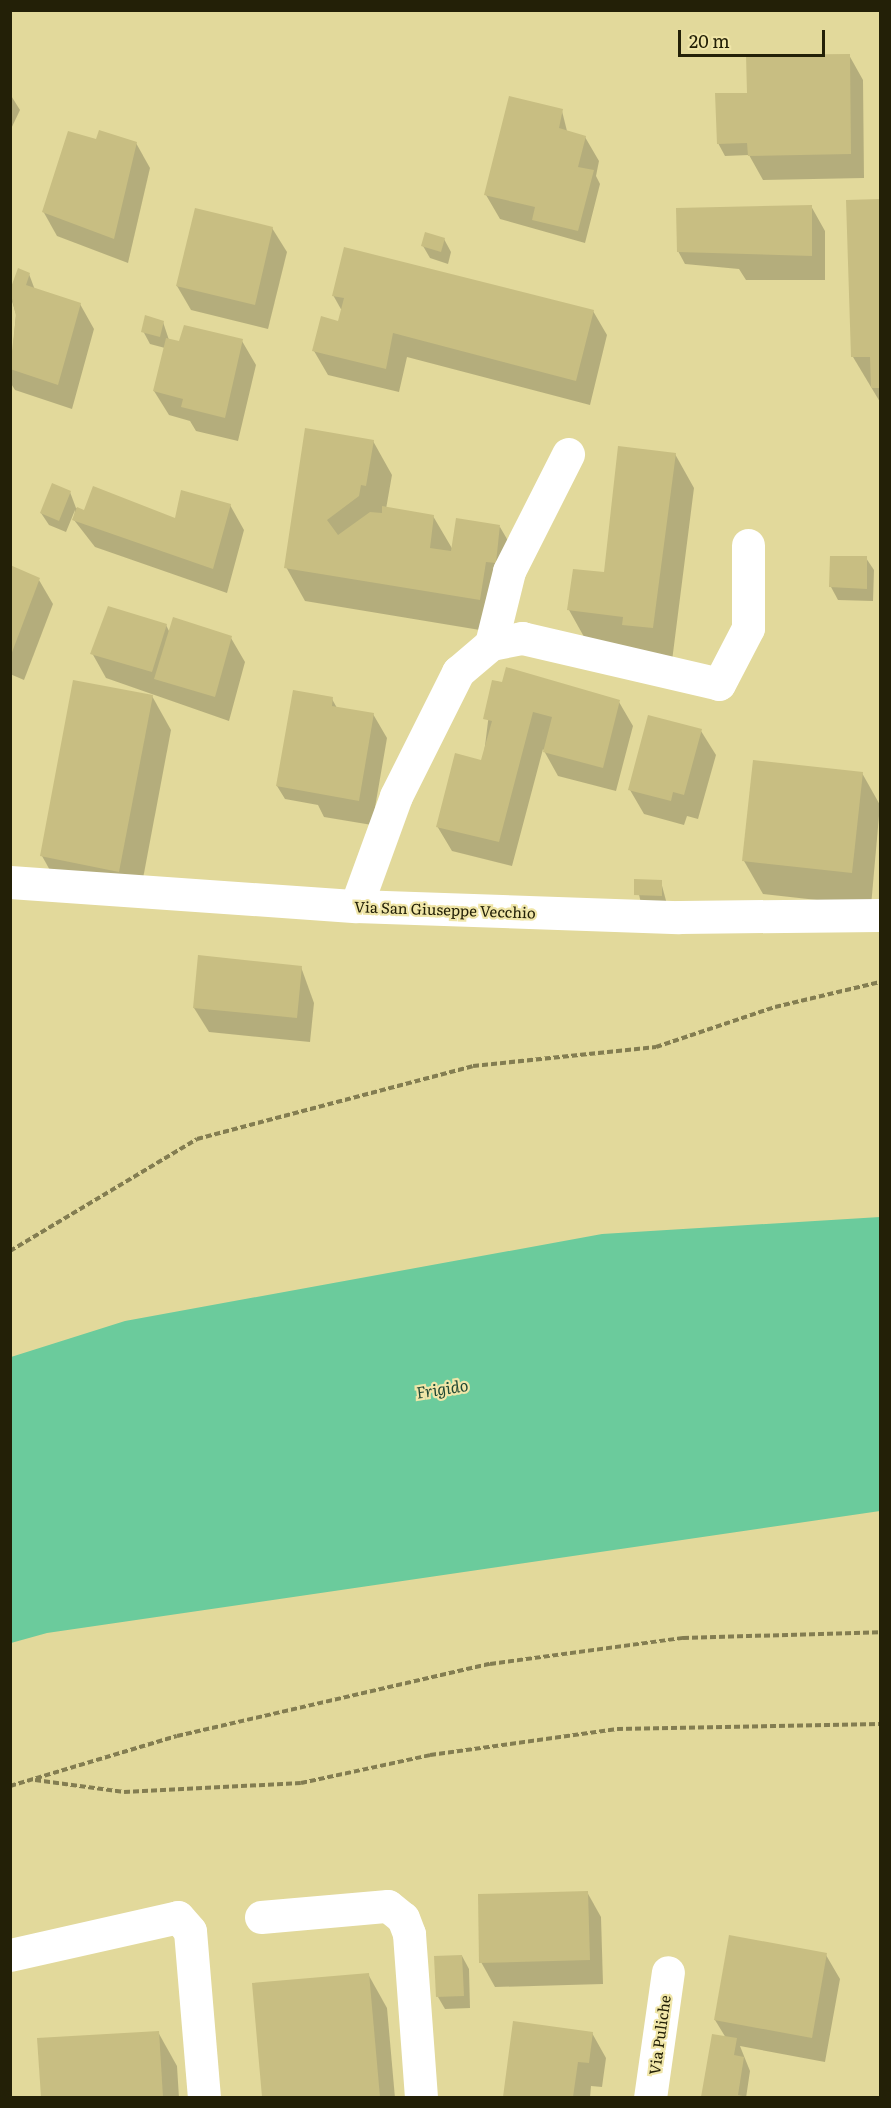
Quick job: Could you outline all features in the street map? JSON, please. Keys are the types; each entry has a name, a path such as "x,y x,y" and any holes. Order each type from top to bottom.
{"street":[{"path":"491,644 509,571 568,454"},
{"path":"356,906 396,796 458,672 491,644 522,638 719,684 748,628 747,544"},
{"name":"Via San Giuseppe Vecchio","path":"10,882 356,906 679,917 880,915"},
{"path":"261,1917 388,1906 403,1918 409,1934 420,2097"},
{"path":"10,1955 178,1917 190,1931 204,2097"},
{"name":"Via Puliche","path":"650,2097 668,1972"}],"path":[{"path":"10,1251 196,1139 473,1066 656,1047 775,1007 880,982"},
{"path":"10,1786 177,1736 490,1664 683,1638 880,1632"},
{"path":"33,1780 124,1792 279,1784 430,1755 617,1729 880,1724"}],"water":[{"name":"Frigido","path":"880,1217 880,1511 47,1633 11,1643 11,1357 125,1321 602,1234"}],"building":[{"path":"850,54 851,154 748,156 747,143 717,144 715,93 747,93 746,55"},
{"path":"509,96 563,109 559,128 586,136 578,167 594,170 578,231 532,220 535,207 484,195"},
{"path":"99,130 137,142 114,239 42,212 68,131 96,139"},
{"path":"880,199 880,388 871,388 870,357 851,357 846,200"},
{"path":"812,205 812,256 677,252 676,208"},
{"path":"195,208 273,227 255,305 176,286"},
{"path":"425,232 445,238 441,252 421,246"},
{"path":"344,247 594,310 576,381 393,333 386,369 312,351 321,316 338,321 344,298 332,296"},
{"path":"18,268 30,273 26,285 81,303 58,385 10,369 16,316 10,290"},
{"path":"145,315 164,321 160,337 141,332"},
{"path":"184,325 243,339 225,418 181,407 183,399 153,391 166,338 179,341"},
{"path":"305,428 374,440 366,486 361,485 359,496 327,520 338,535 370,512 382,513 382,506 434,515 430,548 451,551 456,518 500,525 496,563 486,562 480,600 284,568"},
{"path":"618,446 676,453 653,628 622,625 623,617 567,610 573,569 604,572"},
{"path":"52,483 71,491 59,521 40,513"},
{"path":"93,486 175,518 181,490 231,504 213,569 72,520 77,507 84,510"},
{"path":"830,556 867,556 867,589 829,587"},
{"path":"10,565 40,578 11,655 10,655"},
{"path":"108,606 167,624 152,672 90,654"},
{"path":"173,617 232,636 215,697 154,679"},
{"path":"506,667 620,700 603,768 543,752 552,717 533,712 499,842 436,827 455,753 481,760 492,721 483,719 492,680 502,682"},
{"path":"73,680 153,695 119,872 40,856"},
{"path":"293,690 333,697 332,706 374,713 359,801 276,786"},
{"path":"648,715 702,729 684,795 673,792 671,801 628,790"},
{"path":"753,760 863,772 852,873 742,861"},
{"path":"634,879 662,880 662,896 634,895"},
{"path":"198,955 302,966 297,1018 193,1008"},
{"path":"588,1891 590,1960 479,1963 478,1894"},
{"path":"729,1935 827,1953 812,2038 714,2020"},
{"path":"462,1955 464,1996 436,1997 434,1956"},
{"path":"369,1973 380,2097 262,2097 252,1983"},
{"path":"513,2021 593,2032 589,2063 578,2062 573,2097 503,2097"},
{"path":"159,2031 163,2097 41,2097 37,2038"},
{"path":"712,2034 737,2038 734,2055 744,2057 738,2095 748,2097 701,2097"}]}
